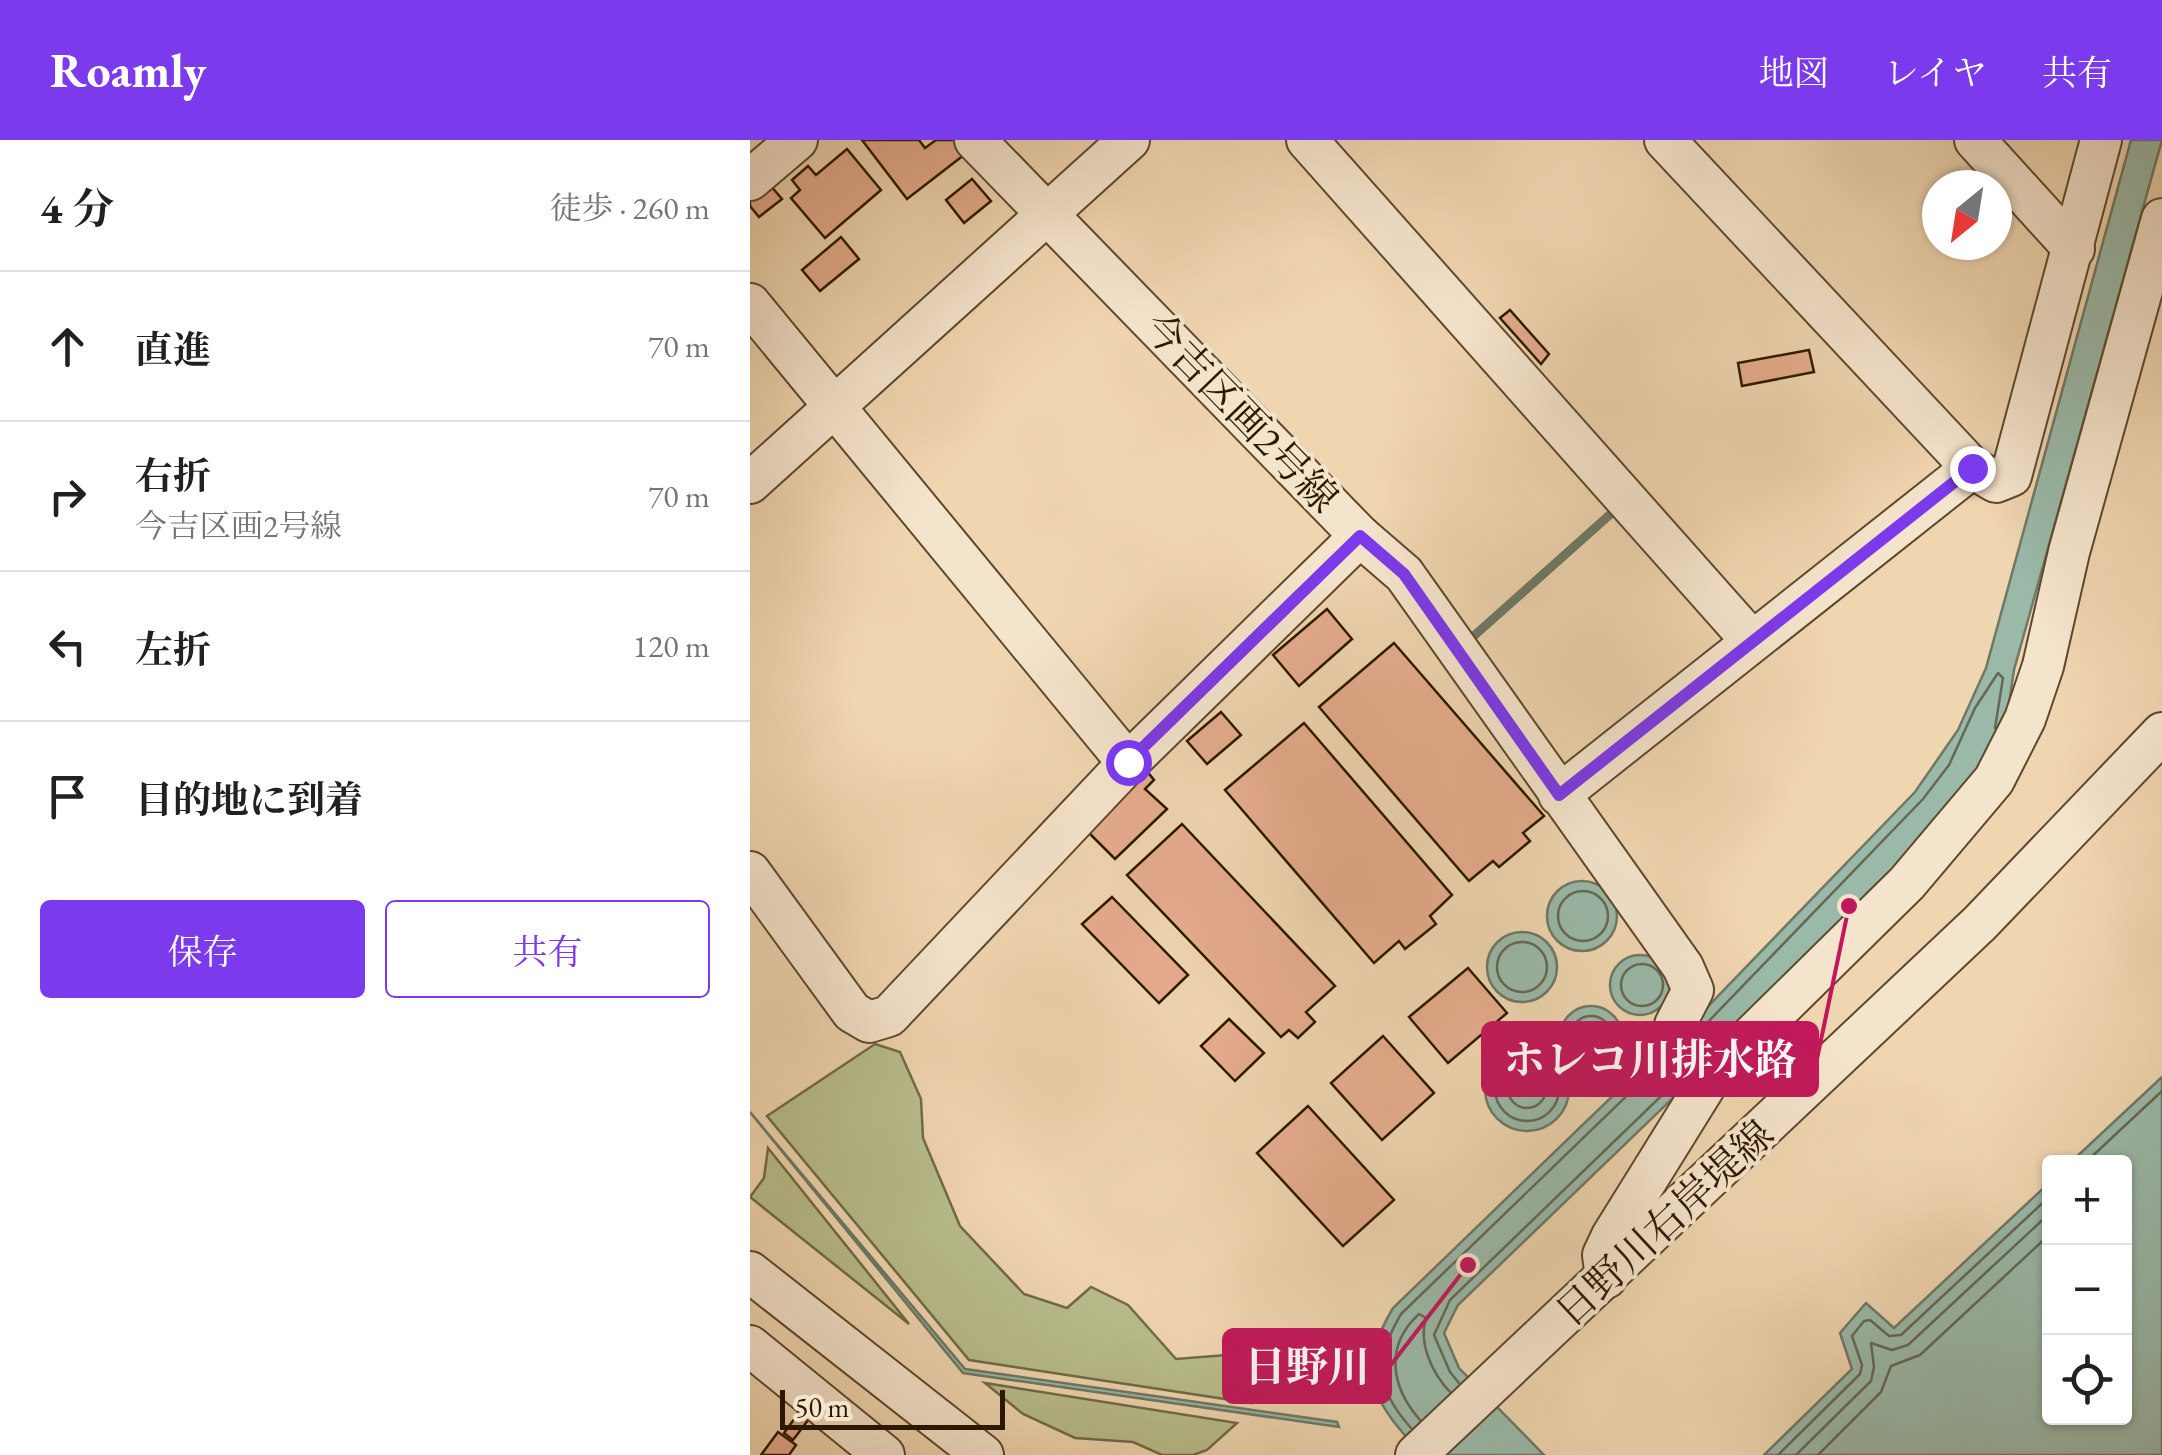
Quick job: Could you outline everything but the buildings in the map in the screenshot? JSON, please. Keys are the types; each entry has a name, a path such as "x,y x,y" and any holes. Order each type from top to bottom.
{"street":[{"path":"750,180 797,140"},
{"name":"今吉区画2号線","path":"975,140 1050,212 1360,536 1404,574 1683,967 1692,990 1675,1025 1712,1076"},
{"path":"750,484 1129,140"},
{"path":"1307,140 1751,640"},
{"path":"1665,140 1972,468 1996,482 2011,476 2101,140"},
{"path":"1975,140 2074,249"},
{"path":"1606,1278 1603,1255 1612,1236 1712,1076 1907,884 1994,780 2025,718 2043,666 2070,552 2162,219"},
{"path":"750,304 1128,762"},
{"path":"1559,795 1972,468"},
{"path":"750,872 852,1012 868,1022 889,1016 1128,762 1360,536"},
{"name":"日野川右岸堤線","path":"1416,1455 1980,923 2162,733"},
{"path":"750,1272 983,1455"},
{"path":"750,1346 884,1455"}],"green space":[{"path":"875,1044 900,1052 921,1099 923,1138 960,1226 1024,1294 1067,1308 1091,1287 1128,1305 1176,1359 1227,1355 1258,1381 1251,1403 969,1360 767,1116"},
{"path":"768,1148 909,1324 750,1197 764,1178"},
{"path":"985,1383 1237,1423 1207,1450 1193,1455 1162,1455 1133,1442 1075,1438 1023,1414"}],"water":[{"path":"2131,140 2162,140 2014,670 2005,730 1984,778 1718,1049 1692,1023 1915,792 1958,730 1986,668"},
{"path":"1582,881 1607,891 1617,916 1607,941 1582,951 1557,941 1547,916 1557,891"},
{"path":"1522,932 1547,942 1557,967 1547,992 1522,1002 1497,992 1487,967 1497,942"},
{"path":"1640,955 1661,964 1670,985 1661,1006 1640,1015 1619,1006 1610,985 1619,964"},
{"path":"1591,1006 1613,1015 1622,1037 1613,1059 1591,1068 1569,1059 1560,1037 1569,1015"},
{"path":"1683,1028 1700,1072 1458,1305 1444,1333 1459,1368 1544,1455 1422,1455 1392,1419 1374,1387 1374,1352 1393,1308"},
{"path":"1527,1047 1550,1054 1562,1066 1569,1089 1562,1112 1550,1124 1527,1131 1504,1124 1492,1112 1485,1089 1492,1066 1504,1054"},
{"path":"2162,1077 2162,1455 1764,1455 1852,1369 1840,1333 1866,1303 1894,1328 2042,1190 2042,1425 2132,1425 2132,1155 2078,1155"},
{"path":"750,1112 965,1369 1337,1422 1339,1427 963,1373"}],"waterway":[{"path":"1467,642 1614,511"}],"place":[{"name":"ホレコ川排水路","path":"1849,906"},
{"name":"日野川","path":"1468,1265"}],"route":[{"path":"1128,762 1360,536 1404,574 1559,795 1972,468"}]}
